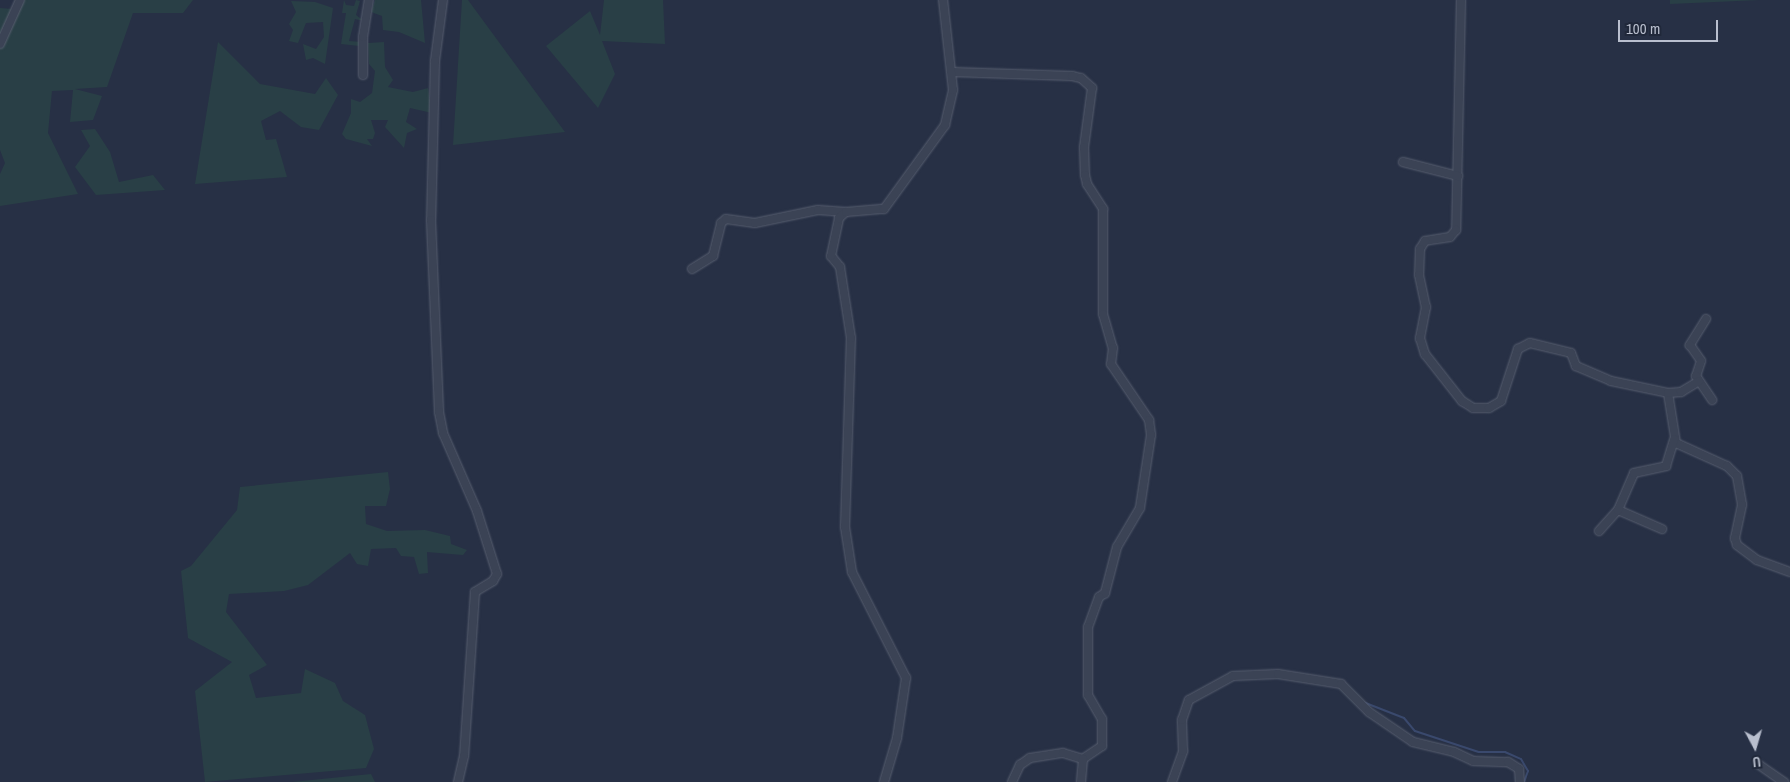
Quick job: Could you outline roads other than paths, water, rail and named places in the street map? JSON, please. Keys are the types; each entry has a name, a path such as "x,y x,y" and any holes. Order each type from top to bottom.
{"street":[{"path":"0,44 20,0"},
{"path":"363,75 363,37 370,0"},
{"path":"443,0 435,60 431,220 439,412 443,433 477,511 497,574 493,581 475,592 464,756 458,782"},
{"path":"692,270 713,256 721,223 726,219 755,223 818,210 846,212 885,208 946,125 951,105 952,72 943,0"},
{"path":"1461,0 1458,176 1455,233 1426,241 1420,249 1418,268 1426,307 1421,344 1462,401 1480,409 1496,405 1506,388 1518,349 1530,343 1571,353 1576,366 1612,380 1668,393 1681,392 1699,381"},
{"path":"952,72 1072,76 1081,78 1092,88 1084,147 1085,175 1087,184 1103,210 1103,314 1113,348 1111,364 1149,420 1151,435 1140,508 1117,548 1105,593 1099,598 1088,627 1088,695 1103,723 1102,746 1086,758 1081,782"},
{"path":"1403,162 1458,176"},
{"path":"846,212 837,221 831,256 840,267 851,338 845,527 852,572 906,678 897,738 884,782"},
{"path":"1706,319 1690,345 1701,360 1695,372 1712,400"},
{"path":"1599,531 1618,510 1630,478 1636,472 1666,466 1674,440 1668,393"},
{"path":"1674,440 1678,444 1727,466 1737,476 1742,505 1735,538 1738,545 1753,558 1790,572"},
{"path":"1618,510 1662,529"},
{"path":"1172,782 1183,751 1182,720 1190,700 1230,677 1254,672 1341,684 1369,712 1413,742 1454,752 1473,761 1508,762 1519,770 1520,782"},
{"path":"1012,782 1020,765 1036,756 1063,753 1086,758"},
{"path":"1758,764 1784,782"}],"waterway":[{"path":"1363,702 1404,718 1415,731 1479,752 1505,752 1521,759 1528,771 1524,782"}]}
